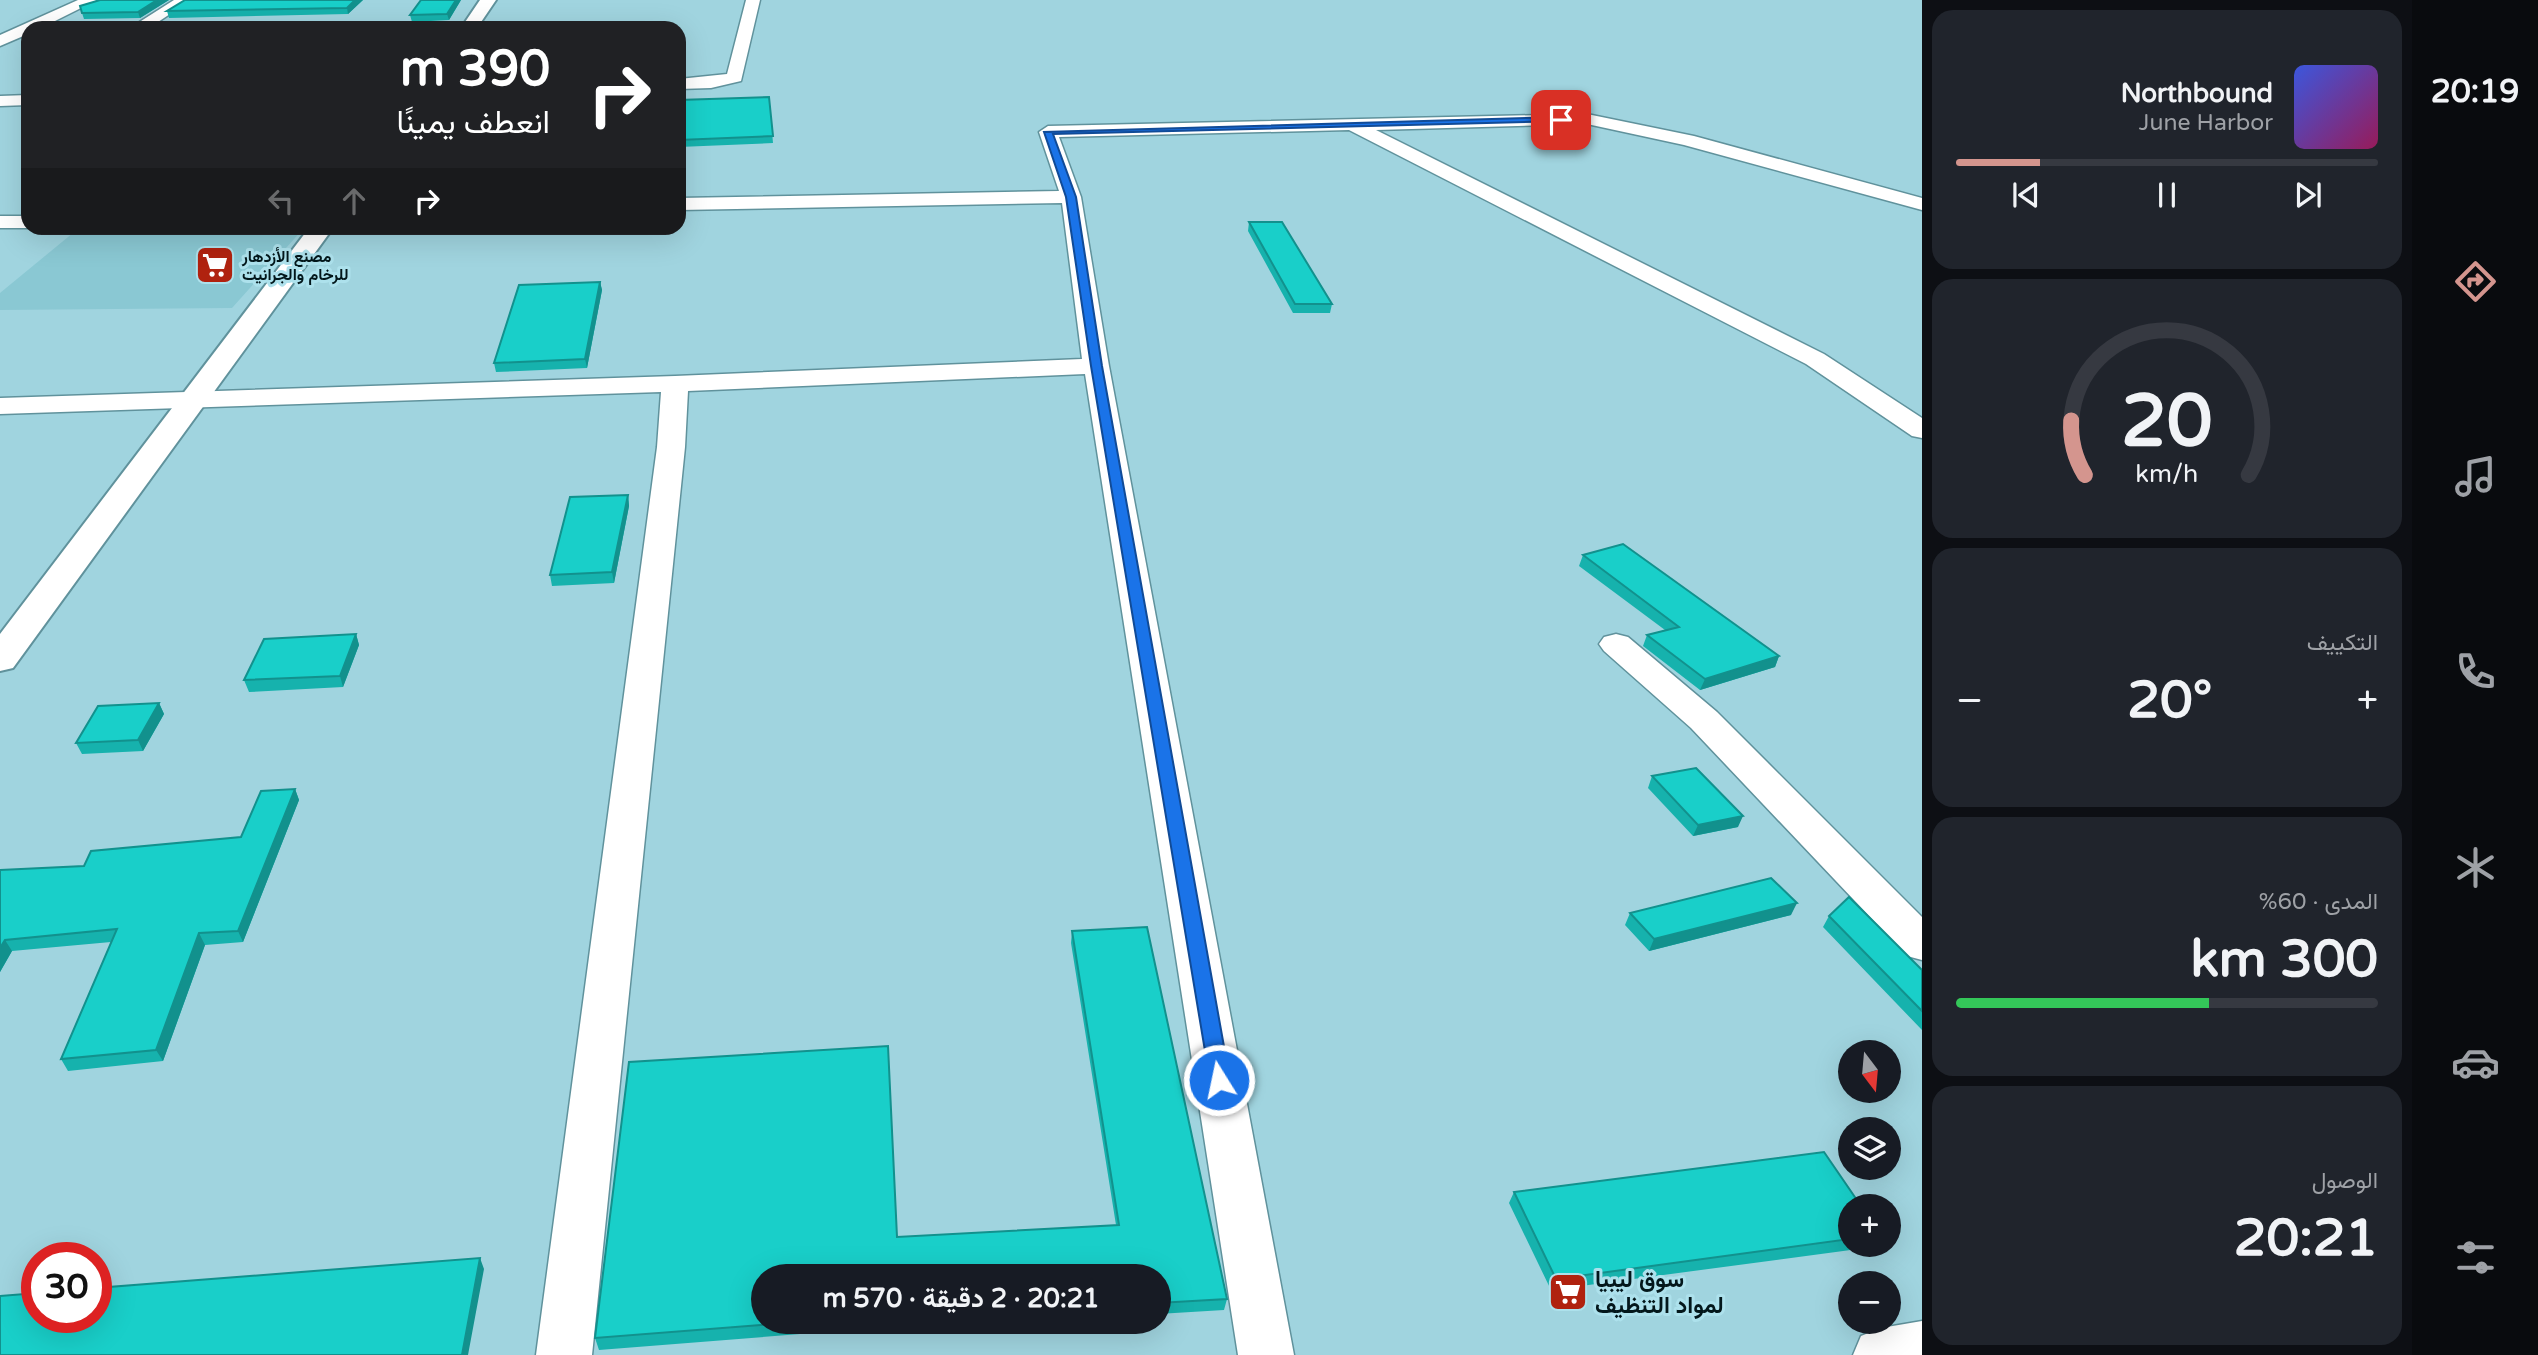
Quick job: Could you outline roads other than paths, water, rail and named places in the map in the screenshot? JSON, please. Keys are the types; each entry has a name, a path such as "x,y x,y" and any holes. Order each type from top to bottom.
{"street":[{"path":"42,21 89,0"},
{"path":"150,21 184,0"},
{"path":"474,21 488,0"},
{"path":"686,84 711,83 735,77 753,0"},
{"path":"0,40 21,31"},
{"path":"0,101 21,100"},
{"path":"1266,1355 1096,366 1071,197 1048,132 1606,121 1922,204"},
{"path":"1353,125 1815,359 1922,430"},
{"path":"686,204 1071,197"},
{"path":"0,222 21,222"},
{"path":"0,660 317,235"},
{"path":"0,406 675,384 1096,366"},
{"path":"564,1355 671,447 675,384"},
{"path":"1616,644 1704,720 1922,943"},
{"path":"1881,1355 1922,1348"}],"place":[{"name":"مصنع الأزدهار للرخام والجرانيت","path":"215,265"},
{"name":"سوق ليبيا لمواد التنظيف","path":"1568,1292"}]}
